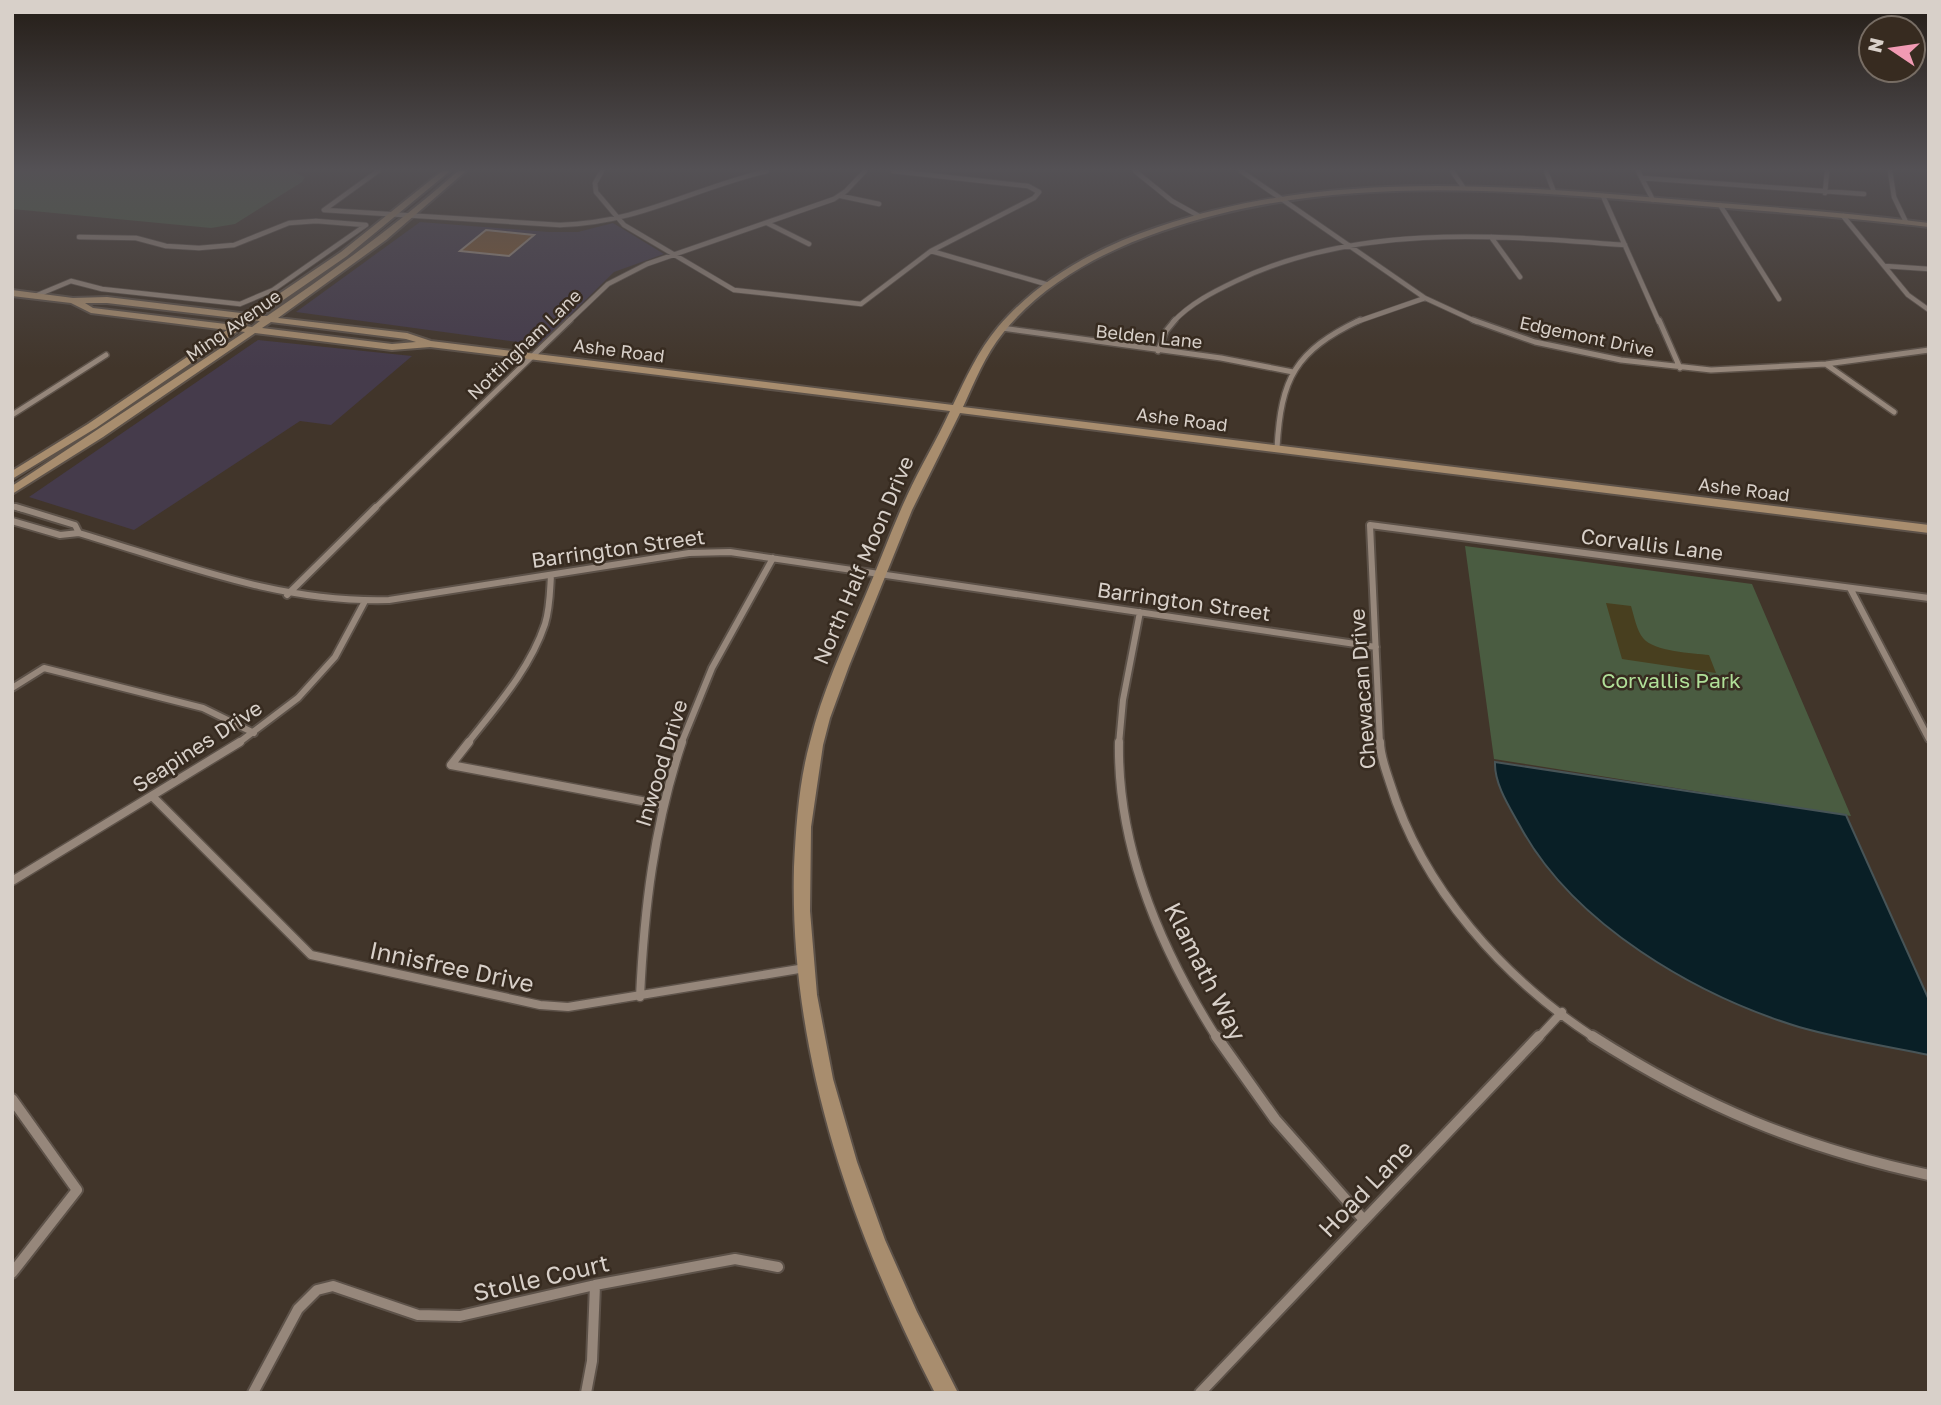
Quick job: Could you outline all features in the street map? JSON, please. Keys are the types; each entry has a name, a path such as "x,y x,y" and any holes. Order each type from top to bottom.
{"street":[{"path":"79,237 136,238 166,246 200,248 234,245 255,237"},
{"path":"35,296 71,281 102,289 240,304 273,290 348,237"},
{"name":"Ming Avenue","path":"12,476 61,446 367,237"},
{"name":"Ming Avenue","path":"12,491 113,428 382,237"},
{"path":"646,237 734,290 860,304 931,251 959,237"},
{"name":"Nottingham Lane","path":"287,595 608,284 633,269 726,237"},
{"path":"794,237 809,244"},
{"name":"North Half Moon Drive","path":"947,1393 894,1284 846,1156 824,1074 805,968 801,874 810,779 830,697 883,574 908,502 973,373 1002,328 1049,285 1115,246 1141,237"},
{"name":"Edgemont Drive","path":"1334,237 1425,299 1474,321 1535,342 1611,359 1680,368 1735,370 1826,364 1929,350"},
{"path":"1158,351 1162,335 1174,320 1221,288 1280,264 1349,247 1424,238 1490,237 1625,246"},
{"path":"1490,237 1520,277"},
{"path":"1621,237 1680,368"},
{"path":"1740,237 1779,299"},
{"path":"1860,237 1908,295 1929,310"},
{"path":"931,251 1049,285"},
{"path":"1885,266 1929,269"},
{"name":"Ashe Road","path":"12,293 73,301 107,300 407,336 430,344 531,357 1929,529"},
{"path":"1277,449 1282,396 1293,372 1318,344 1348,325 1425,299"},
{"name":"Ashe Road","path":"73,301 91,310 234,328 392,347 430,344"},
{"name":"Belden Lane","path":"1002,328 1057,339 1238,360 1293,372"},
{"path":"12,415 106,355"},
{"path":"1826,364 1894,412"},
{"path":"12,482 61,446"},
{"name":"Barrington Street","path":"12,506 75,524 79,533"},
{"name":"Barrington Street","path":"12,521 60,535 79,533 287,595 319,601 364,603 700,552 730,552 1376,647"},
{"name":"Corvallis Lane","path":"1370,525 1929,598"},
{"name":"Chewacan Drive","path":"1370,525 1380,750 1393,803 1407,834 1425,867 1466,922 1498,956 1562,1012 1648,1071 1717,1108 1773,1132 1830,1151 1929,1175"},
{"name":"Inwood Drive","path":"640,997 646,903 663,805 685,731 705,683 773,558"},
{"path":"551,575 550,604 538,643 451,765 663,805"},
{"path":"1850,588 1929,739"},
{"name":"Seapines Drive","path":"12,881 254,733 298,698 320,676 347,638 364,603"},
{"name":"Klamath Way","path":"1140,612 1122,712 1119,750 1129,837 1154,917 1201,1014 1240,1074 1286,1134 1364,1220"},
{"path":"12,688 44,668 203,708 254,733"},
{"name":"Innisfree Drive","path":"153,797 311,955 540,1005 568,1007 805,968"},
{"name":"Hoad Lane","path":"1200,1393 1562,1012"},
{"path":"12,1099 77,1190 12,1273"},
{"name":"Stolle Court","path":"253,1393 298,1308 317,1290 333,1286 418,1315 460,1316 595,1284 734,1259 778,1267"},
{"path":"586,1393 592,1361 595,1284"}],"shaded area":[{"path":"400,237 635,237 664,254 614,272 540,345 296,312"},
{"path":"258,340 412,356 331,425 300,421 134,530 29,497"}],"green space":[{"name":"Corvallis Park","path":"1465,546 1752,584 1851,816 1494,759"}],"sand":[{"path":"1606,603 1631,606 1639,631 1648,643 1674,651 1709,655 1716,673 1622,659"}],"water":[{"path":"1495,762 1846,815 1929,1000 1929,1055 1847,1039 1759,1013 1719,996 1640,951 1604,924 1571,894 1543,861 1503,796"}],"building":[{"path":"478,237 532,237 509,256 460,251"}]}
